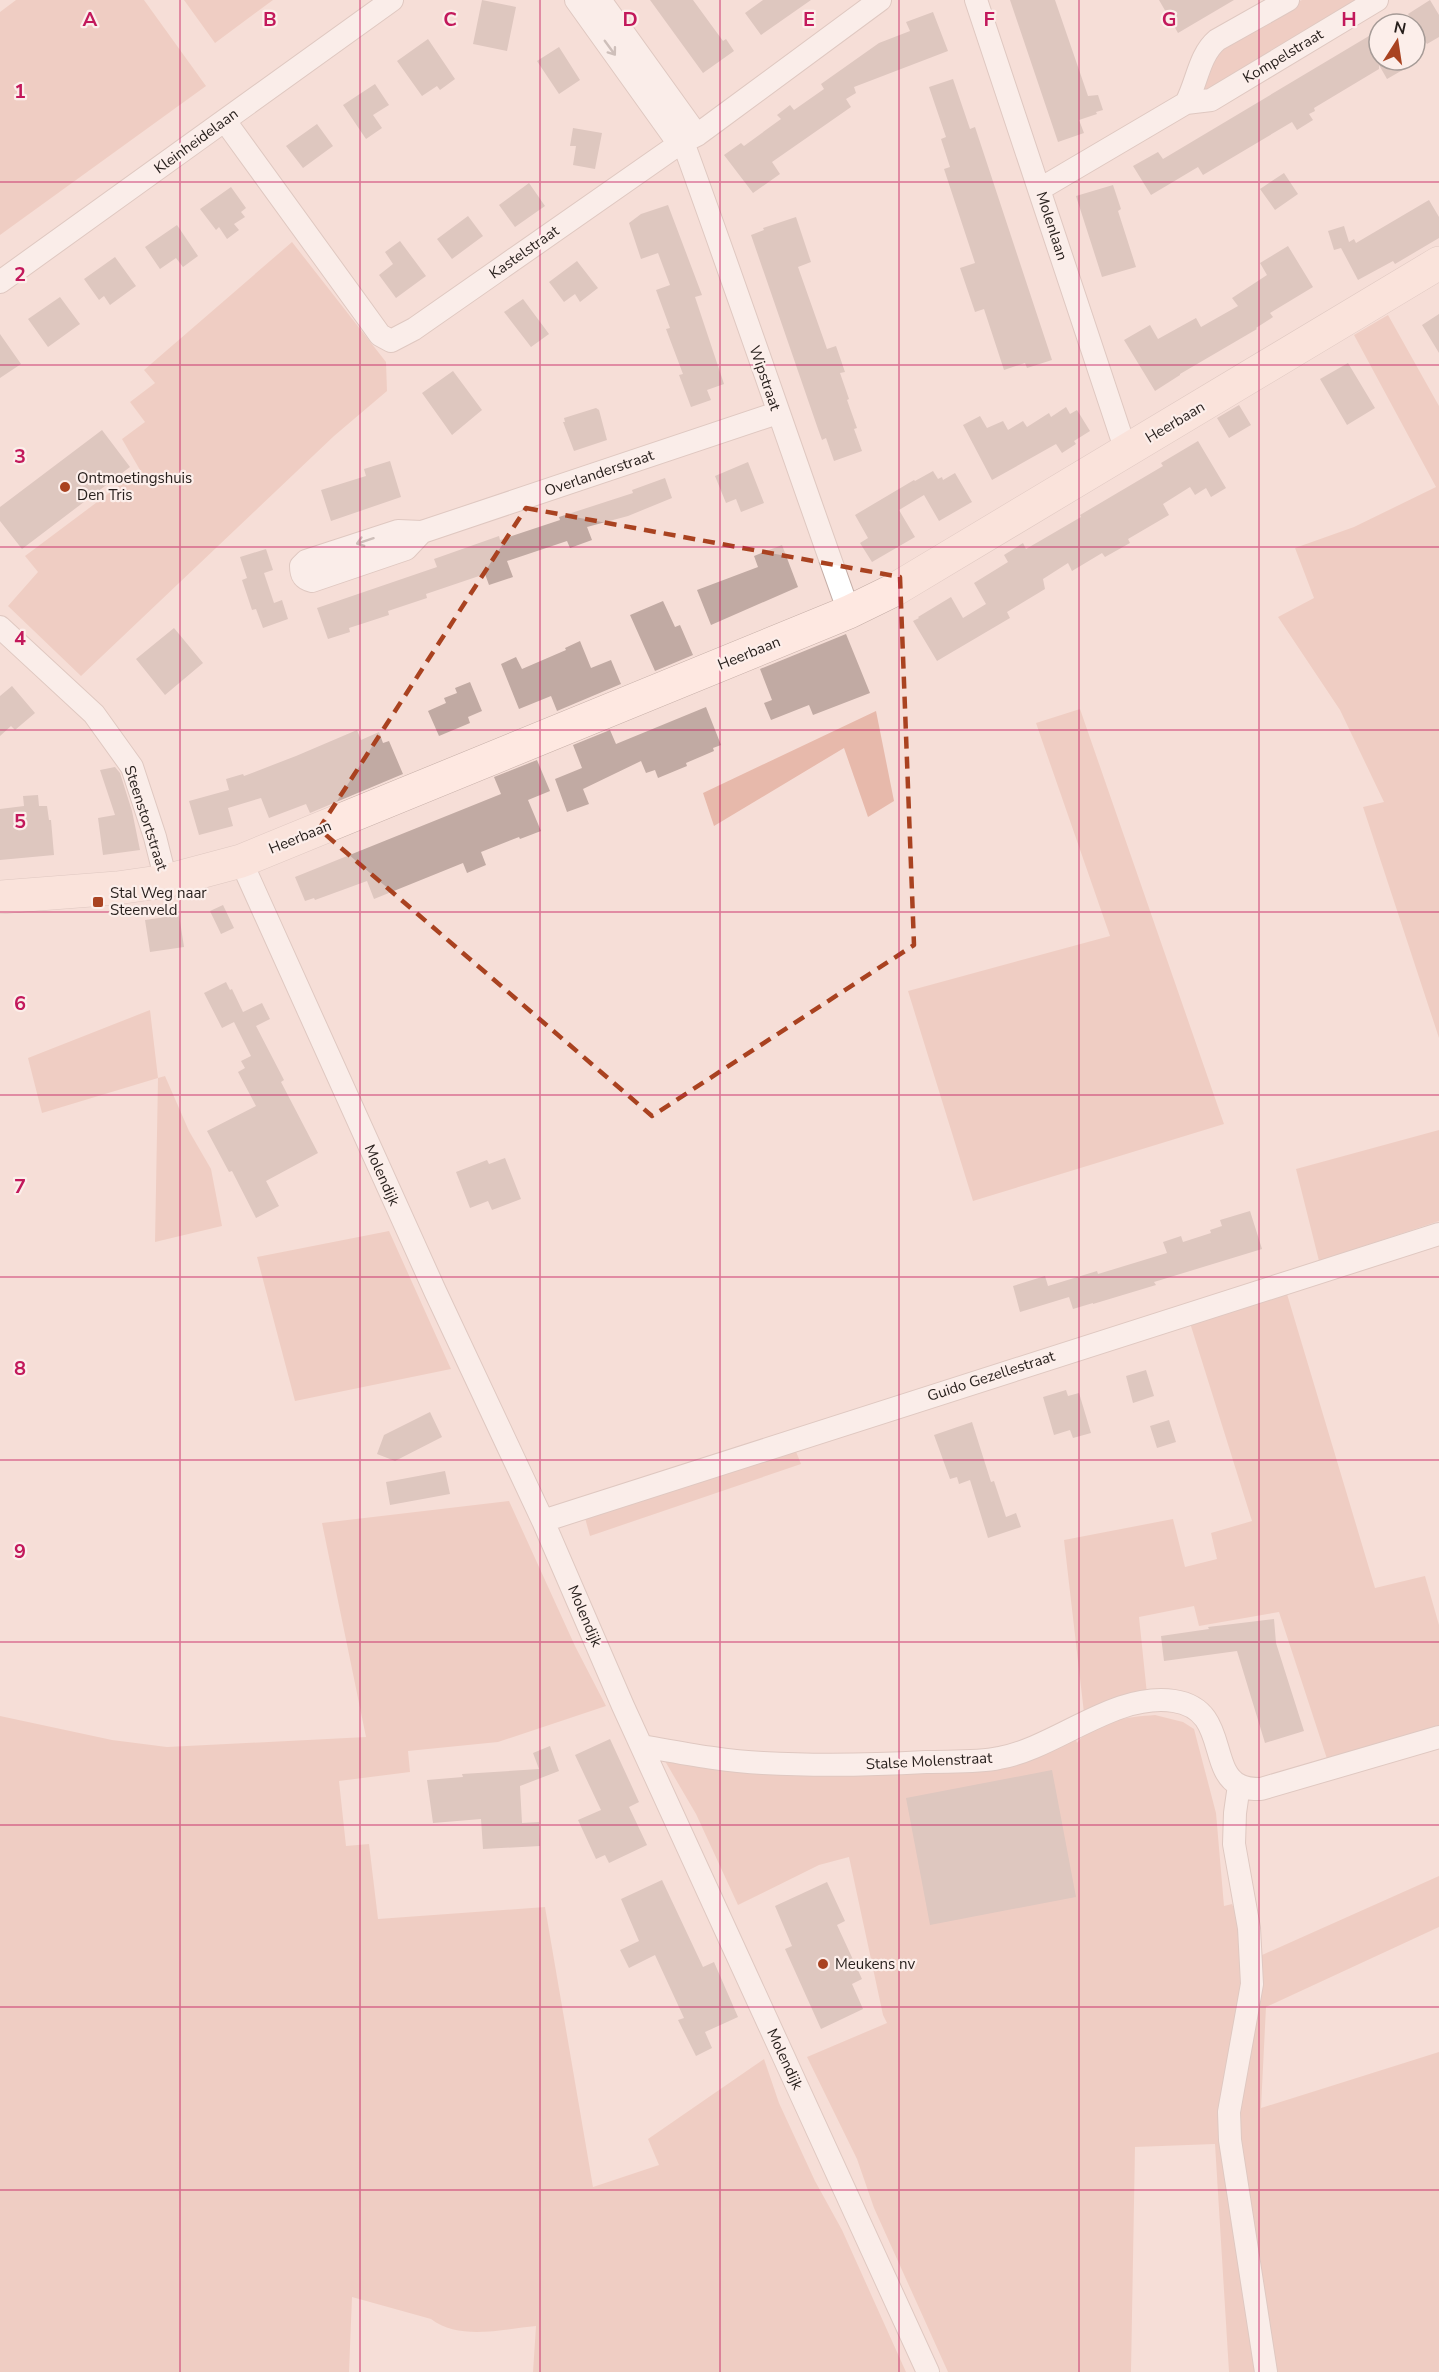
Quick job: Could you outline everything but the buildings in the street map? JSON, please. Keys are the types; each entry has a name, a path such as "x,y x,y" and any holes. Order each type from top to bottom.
{"street":[{"name":"Kleinheidelaan","path":"0,282 392,0"},
{"name":"Wipstraat","path":"576,0 686,140"},
{"name":"Wipstraat","path":"600,0 686,140 777,413 849,612"},
{"name":"Kastelstraat","path":"225,121 380,335 391,341 414,329 686,140 880,0"},
{"name":"Molenlaan","path":"976,0 1126,451"},
{"path":"1186,103 1210,46 1288,0"},
{"name":"Kompelstraat","path":"1040,189 1186,103 1211,100 1377,0"},
{"name":"Heerbaan","path":"0,897 117,888 166,881 241,861 849,612 894,591 1439,263"},
{"name":"Overlanderstraat","path":"422,532 777,413"},
{"name":"Steenstortstraat","path":"0,627 94,714 132,767 155,837 166,881"},
{"name":"Molendijk","path":"241,861 928,2372"},
{"name":"Guido Gezellestraat","path":"543,1521 1439,1234"},
{"name":"Stalse Molenstraat","path":"642,1746 703,1757 763,1763 854,1765 999,1759 1041,1744 1105,1713 1139,1704 1173,1701 1189,1706 1200,1713 1210,1724 1230,1778 1239,1785"},
{"path":"1266,2372 1230,2140 1229,2112 1252,1984 1249,1928 1234,1844 1239,1785 1249,1789 1261,1789 1439,1737"}],"highlighted area":[{"path":"526,508 900,577 914,945 652,1116 319,829"}],"shaded area":[{"path":"16,0 144,0 206,86 0,235 0,12"},
{"path":"184,0 273,0 215,43"},
{"path":"1302,0 1367,0 1205,96 1202,82 1211,57 1292,4"},
{"path":"292,242 386,362 387,391 334,436 81,676 8,606 38,572 25,556 140,470 122,439 145,422 130,402 155,383 144,370"},
{"path":"1388,315 1439,406 1439,1038 1363,807 1384,802 1340,710 1278,617 1314,598 1295,548 1354,527 1436,487 1354,335"},
{"path":"1080,709 1224,1124 973,1201 908,991 1110,936 1036,723"},
{"path":"876,711 894,801 868,817 844,748 714,826 703,793"},
{"path":"150,1010 158,1078 42,1113 28,1058"},
{"path":"165,1076 189,1131 211,1169 222,1226 155,1242 158,1078"},
{"path":"1439,1130 1439,1221 1319,1261 1296,1169"},
{"path":"389,1231 451,1369 295,1401 257,1257"},
{"path":"1287,1294 1375,1588 1425,1576 1439,1625 1439,1730 1329,1765 1279,1612 1199,1626 1194,1606 1139,1617 1147,1694 1084,1713 1064,1540 1173,1519 1185,1567 1217,1559 1211,1533 1252,1521 1190,1323"},
{"path":"795,1449 801,1464 590,1536 585,1518"},
{"path":"509,1501 575,1646 606,1706 498,1742 408,1751 410,1772 339,1781 346,1846 369,1844 378,1919 545,1907 593,2187 659,2165 648,2139 764,2059 779,2103 815,2181 842,2230 906,2372 533,2372 536,2326 482,2332 455,2330 431,2319 352,2297 349,2372 0,2372 0,1716 112,1740 167,1747 366,1737 322,1523"},
{"path":"1155,1715 1183,1722 1194,1729 1216,1813 1224,1906 1232,1904 1241,1924 1251,1960 1439,1876 1439,1927 1266,2007 1261,2108 1439,2052 1439,2372 1229,2372 1215,2144 1135,2147 1131,2372 948,2372 874,2208 857,2159 807,2057 887,2023 883,2015 849,1857 819,1865 738,1905 696,1814 665,1761 974,1767 1075,1735 1077,1743 1092,1729 1112,1721"}],"place":[{"name":"Ontmoetingshuis Den Tris","path":"65,487"},
{"name":"Stal Weg naar Steenveld","path":"98,902"},
{"name":"Meukens nv","path":"823,1964"}]}
